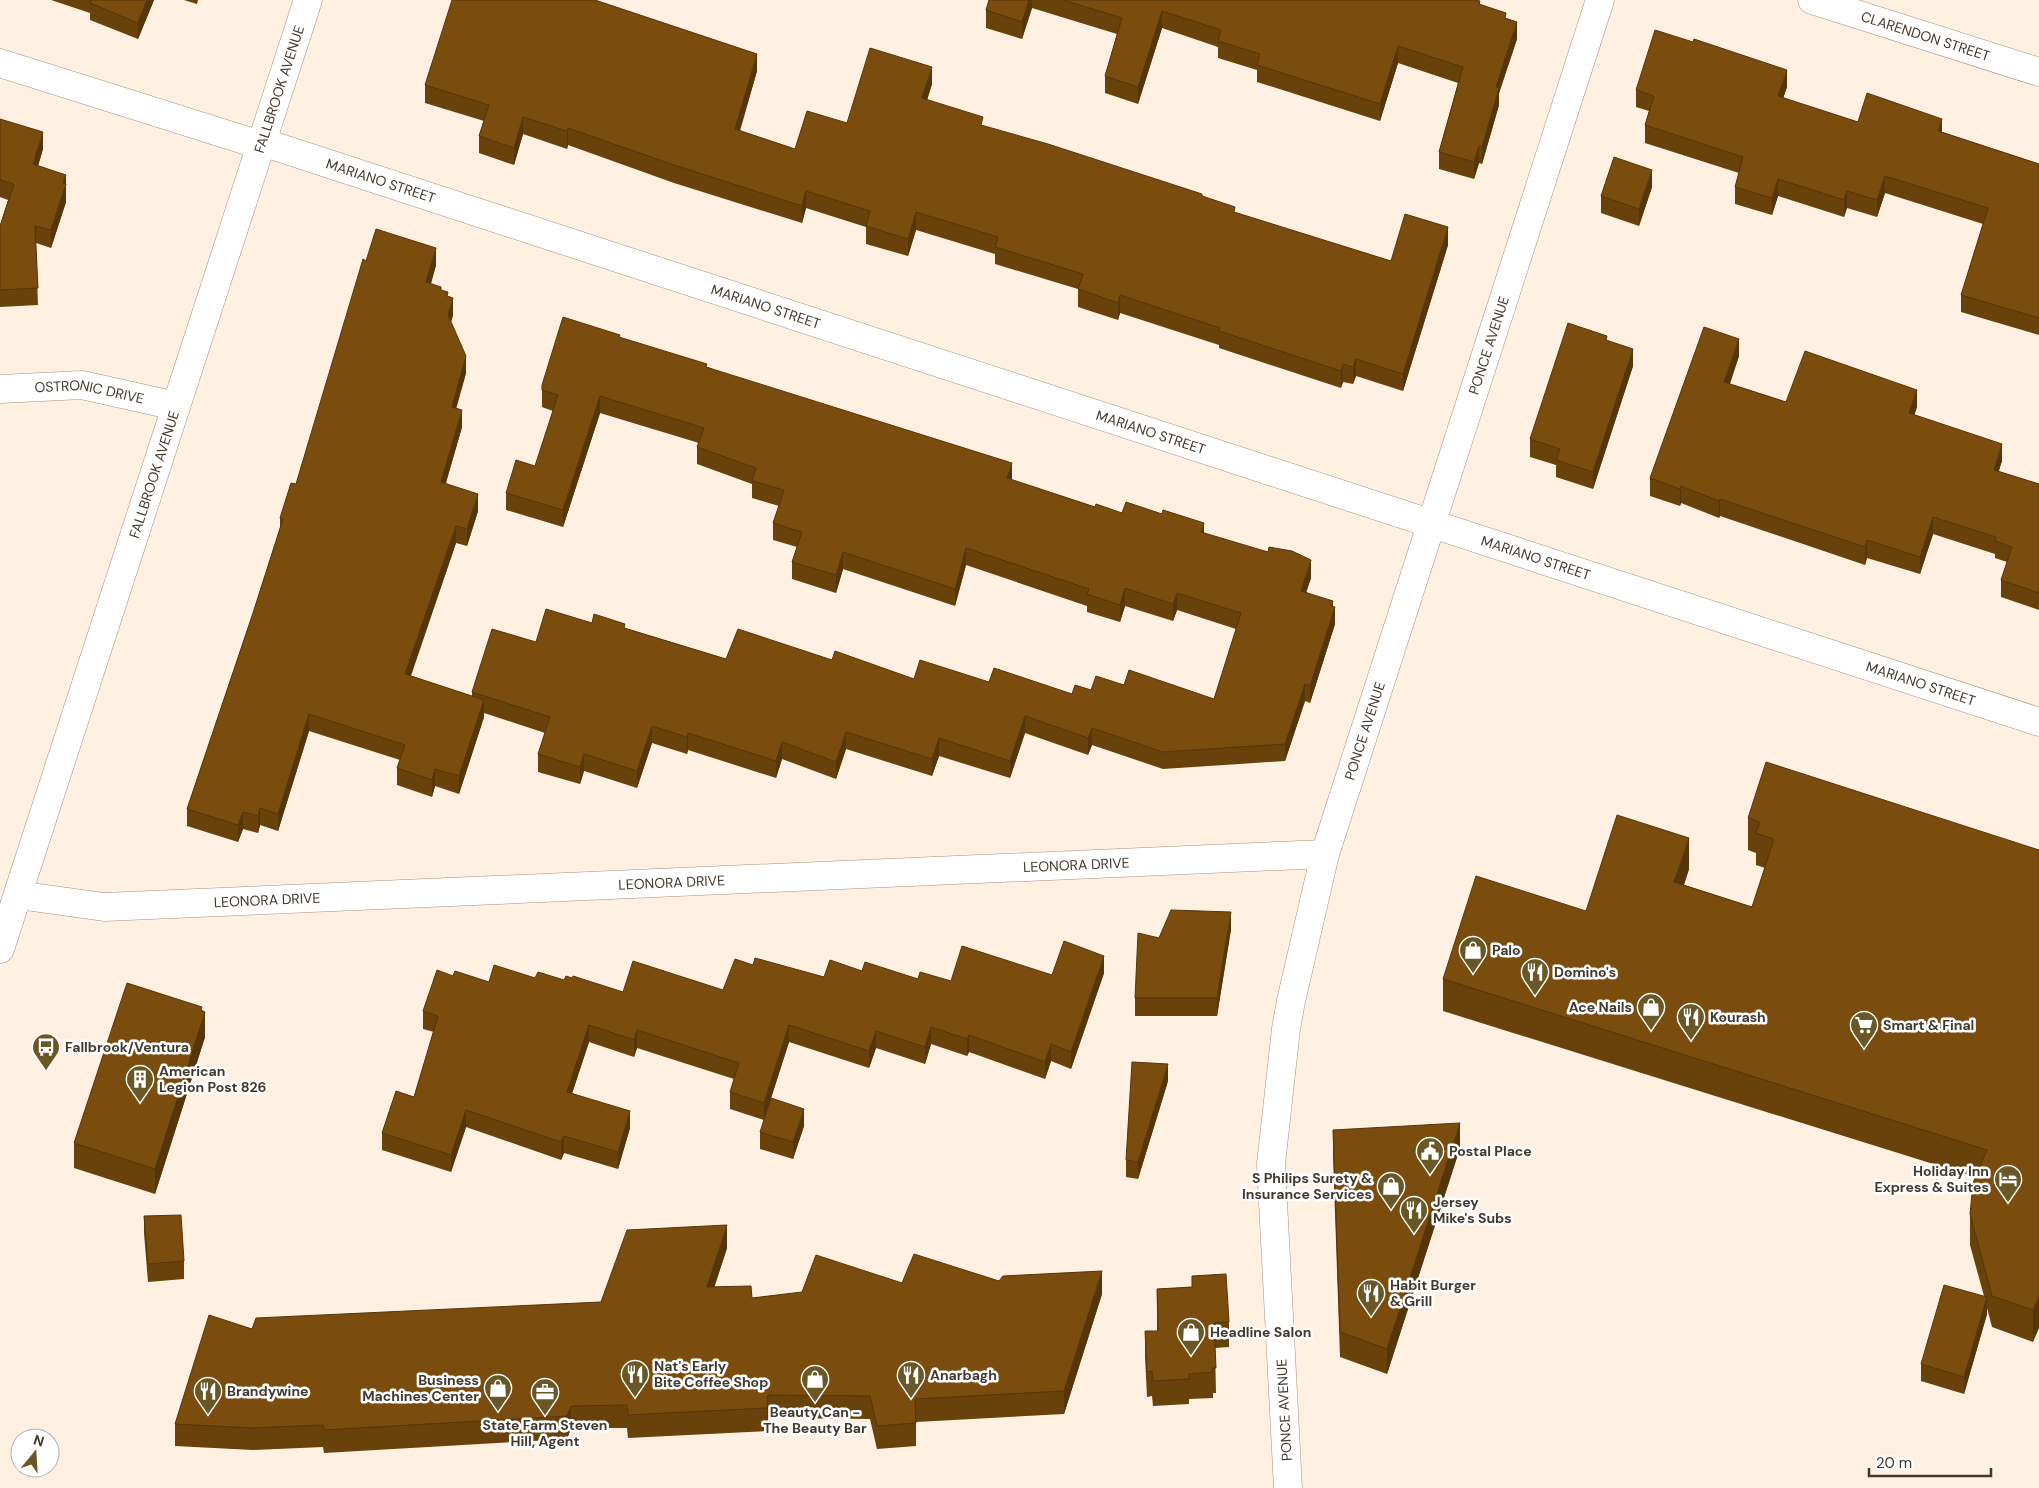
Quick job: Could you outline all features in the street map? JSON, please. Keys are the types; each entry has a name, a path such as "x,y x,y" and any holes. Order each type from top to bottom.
{"street":[{"name":"FALLBROOK AVENUE","path":"0,949 308,0"},
{"name":"PONCE AVENUE","path":"1288,1488 1271,1164 1286,1029 1325,854 1600,0"},
{"name":"CLARENDON STREET","path":"1812,0 2039,72"},
{"name":"MARIANO STREET","path":"0,63 261,144 2039,722"},
{"name":"OSTRONIC DRIVE","path":"0,389 82,386 176,406"},
{"name":"LEONORA DRIVE","path":"18,895 104,907 1325,854"}],"building":[{"path":"91,0 147,0 138,23 90,3"},
{"path":"452,0 595,0 757,54 735,129 795,149 807,111 847,123 870,48 932,67 922,98 983,117 981,125 1048,144 1202,194 1202,196 1235,207 1234,212 1391,261 1405,214 1448,227 1403,374 1356,359 1353,367 1343,364 1341,371 1219,331 1220,328 1120,295 1118,303 1078,289 1083,274 995,247 998,237 916,212 908,239 866,226 870,211 806,191 802,206 674,165 568,128 567,131 523,117 514,148 479,136 489,105 425,85"},
{"path":"989,0 1029,0 1022,22 986,10"},
{"path":"1063,0 1476,0 1480,1 1479,4 1506,13 1505,18 1517,22 1496,87 1499,88 1482,147 1479,146 1474,162 1439,152 1463,67 1398,46 1380,104 1257,65 1260,54 1218,41 1221,30 1162,11 1138,87 1105,76 1122,18"},
{"path":"1655,30 1693,42 1694,39 1787,70 1778,96 1858,122 1867,93 1942,119 1938,131 2039,164 2039,318 1961,295 1988,208 1885,176 1877,200 1847,191 1844,200 1778,179 1772,198 1735,187 1743,157 1645,125 1654,96 1636,90"},
{"path":"0,119 43,132 33,164 66,175 63,183 66,184 51,230 35,226 38,288 0,290 0,226 14,184 0,180"},
{"path":"1614,157 1652,170 1639,209 1601,196"},
{"path":"376,229 436,248 426,282 441,287 441,290 448,292 447,296 453,298 448,315 466,356 452,407 462,410 441,482 478,494 467,529 456,526 405,674 484,700 459,776 435,769 432,780 397,768 405,745 309,714 278,814 260,808 258,816 243,812 238,825 187,809 283,519 280,518 291,483 296,484 363,259 366,261"},
{"path":"563,317 620,335 619,337 707,364 706,367 1012,463 1007,478 1095,507 1096,504 1122,513 1126,502 1162,514 1163,510 1204,523 1201,532 1268,552 1269,547 1292,551 1311,560 1301,591 1333,601 1331,606 1335,607 1310,686 1305,684 1285,744 1163,752 1092,728 1088,738 1025,716 1010,761 939,738 932,759 846,732 836,762 782,742 776,761 688,733 687,737 652,726 637,771 584,754 580,767 538,754 550,717 472,692 492,629 536,642 546,609 592,623 594,614 625,624 624,628 726,659 738,629 832,660 835,651 914,679 920,660 989,682 994,668 1072,694 1075,685 1091,690 1096,676 1124,685 1129,670 1214,699 1241,613 1177,593 1173,604 1125,588 1120,605 1087,594 1089,589 966,548 955,589 843,552 836,575 792,562 802,532 773,523 784,490 752,481 756,468 697,447 704,428 600,396 563,510 506,493 516,460 535,466 558,395 542,390 542,385"},
{"path":"1568,323 1607,336 1606,340 1633,349 1593,472 1556,460 1560,449 1530,439"},
{"path":"1704,327 1739,339 1724,382 1786,402 1805,351 1917,390 1909,413 2002,444 1994,470 2039,484 2039,593 2001,580 2012,547 1995,541 1996,537 1933,517 1920,557 1867,540 1865,547 1720,499 1719,501 1681,486 1680,489 1650,478"},
{"path":"1766,762 2039,850 2039,1296 2033,1310 1992,1296 1970,1214 1973,1183 1987,1150 1443,979 1476,876 1586,911 1617,815 1689,838 1674,882 1752,907 1774,839 1756,833 1760,822 1748,818"},
{"path":"1171,910 1231,912 1217,998 1135,998 1138,933 1159,938"},
{"path":"1064,941 1104,956 1071,1052 1051,1044 1045,1062 969,1035 967,1039 931,1027 925,1047 876,1031 869,1051 789,1025 764,1103 730,1092 739,1063 637,1030 634,1040 589,1025 567,1092 630,1111 618,1152 564,1136 561,1142 466,1110 451,1155 382,1133 396,1091 414,1097 438,1016 423,1011 437,970 453,976 455,971 489,982 494,965 535,978 538,972 564,980 566,976 572,978 573,976 623,992 633,961 723,990 735,959 753,965 755,958 824,977 830,960 862,971 865,962 918,979 920,972 951,981 962,946 1052,975"},
{"name":"American Legion Post 826","path":"127,983 202,1007 201,1010 205,1012 155,1169 74,1143"},
{"path":"1132,1062 1168,1064 1138,1162 1126,1160"},
{"path":"771,1098 804,1109 793,1142 760,1132"},
{"path":"1460,1123 1387,1349 1340,1332 1333,1130"},
{"path":"181,1215 184,1261 148,1264 144,1216"},
{"path":"727,1225 707,1287 751,1286 752,1298 802,1292 816,1255 902,1283 914,1254 999,1281 1003,1276 1102,1271 1064,1391 915,1399 916,1423 877,1426 870,1396 768,1395 767,1408 628,1415 627,1405 571,1406 567,1416 324,1430 323,1425 253,1428 175,1424 209,1315 252,1329 256,1318 601,1302 627,1230"},
{"path":"1226,1274 1229,1322 1214,1323 1216,1368 1212,1368 1213,1372 1189,1374 1189,1379 1153,1381 1152,1371 1147,1372 1145,1331 1158,1331 1157,1289 1192,1287 1192,1276"},
{"path":"1944,1285 1987,1297 1964,1377 1921,1364"}],"place":[{"name":"Palo","path":"1473,974"},
{"name":"Domino's","path":"1535,996"},
{"name":"Ace Nails","path":"1651,1031"},
{"name":"Kourash","path":"1691,1041"},
{"name":"Smart & Final","path":"1864,1049"},
{"name":"Fallbrook/Ventura","path":"46,1071"},
{"name":"American Legion Post 826","path":"140,1103"},
{"name":"Postal Place","path":"1430,1175"},
{"name":"Holiday Inn Express & Suites","path":"2008,1203"},
{"name":"S Philips Surety & Insurance Services","path":"1391,1210"},
{"name":"Jersey Mike's Subs","path":"1414,1234"},
{"name":"Habit Burger & Grill","path":"1371,1317"},
{"name":"Headline Salon","path":"1191,1356"},
{"name":"Nat's Early Bite Coffee Shop","path":"635,1398"},
{"name":"Anarbagh","path":"911,1399"},
{"name":"Beauty Can - The Beauty Bar","path":"815,1403"},
{"name":"Business Machines Center","path":"498,1412"},
{"name":"Brandywine","path":"208,1415"},
{"name":"State Farm Steven Hill, Agent","path":"545,1416"}]}
